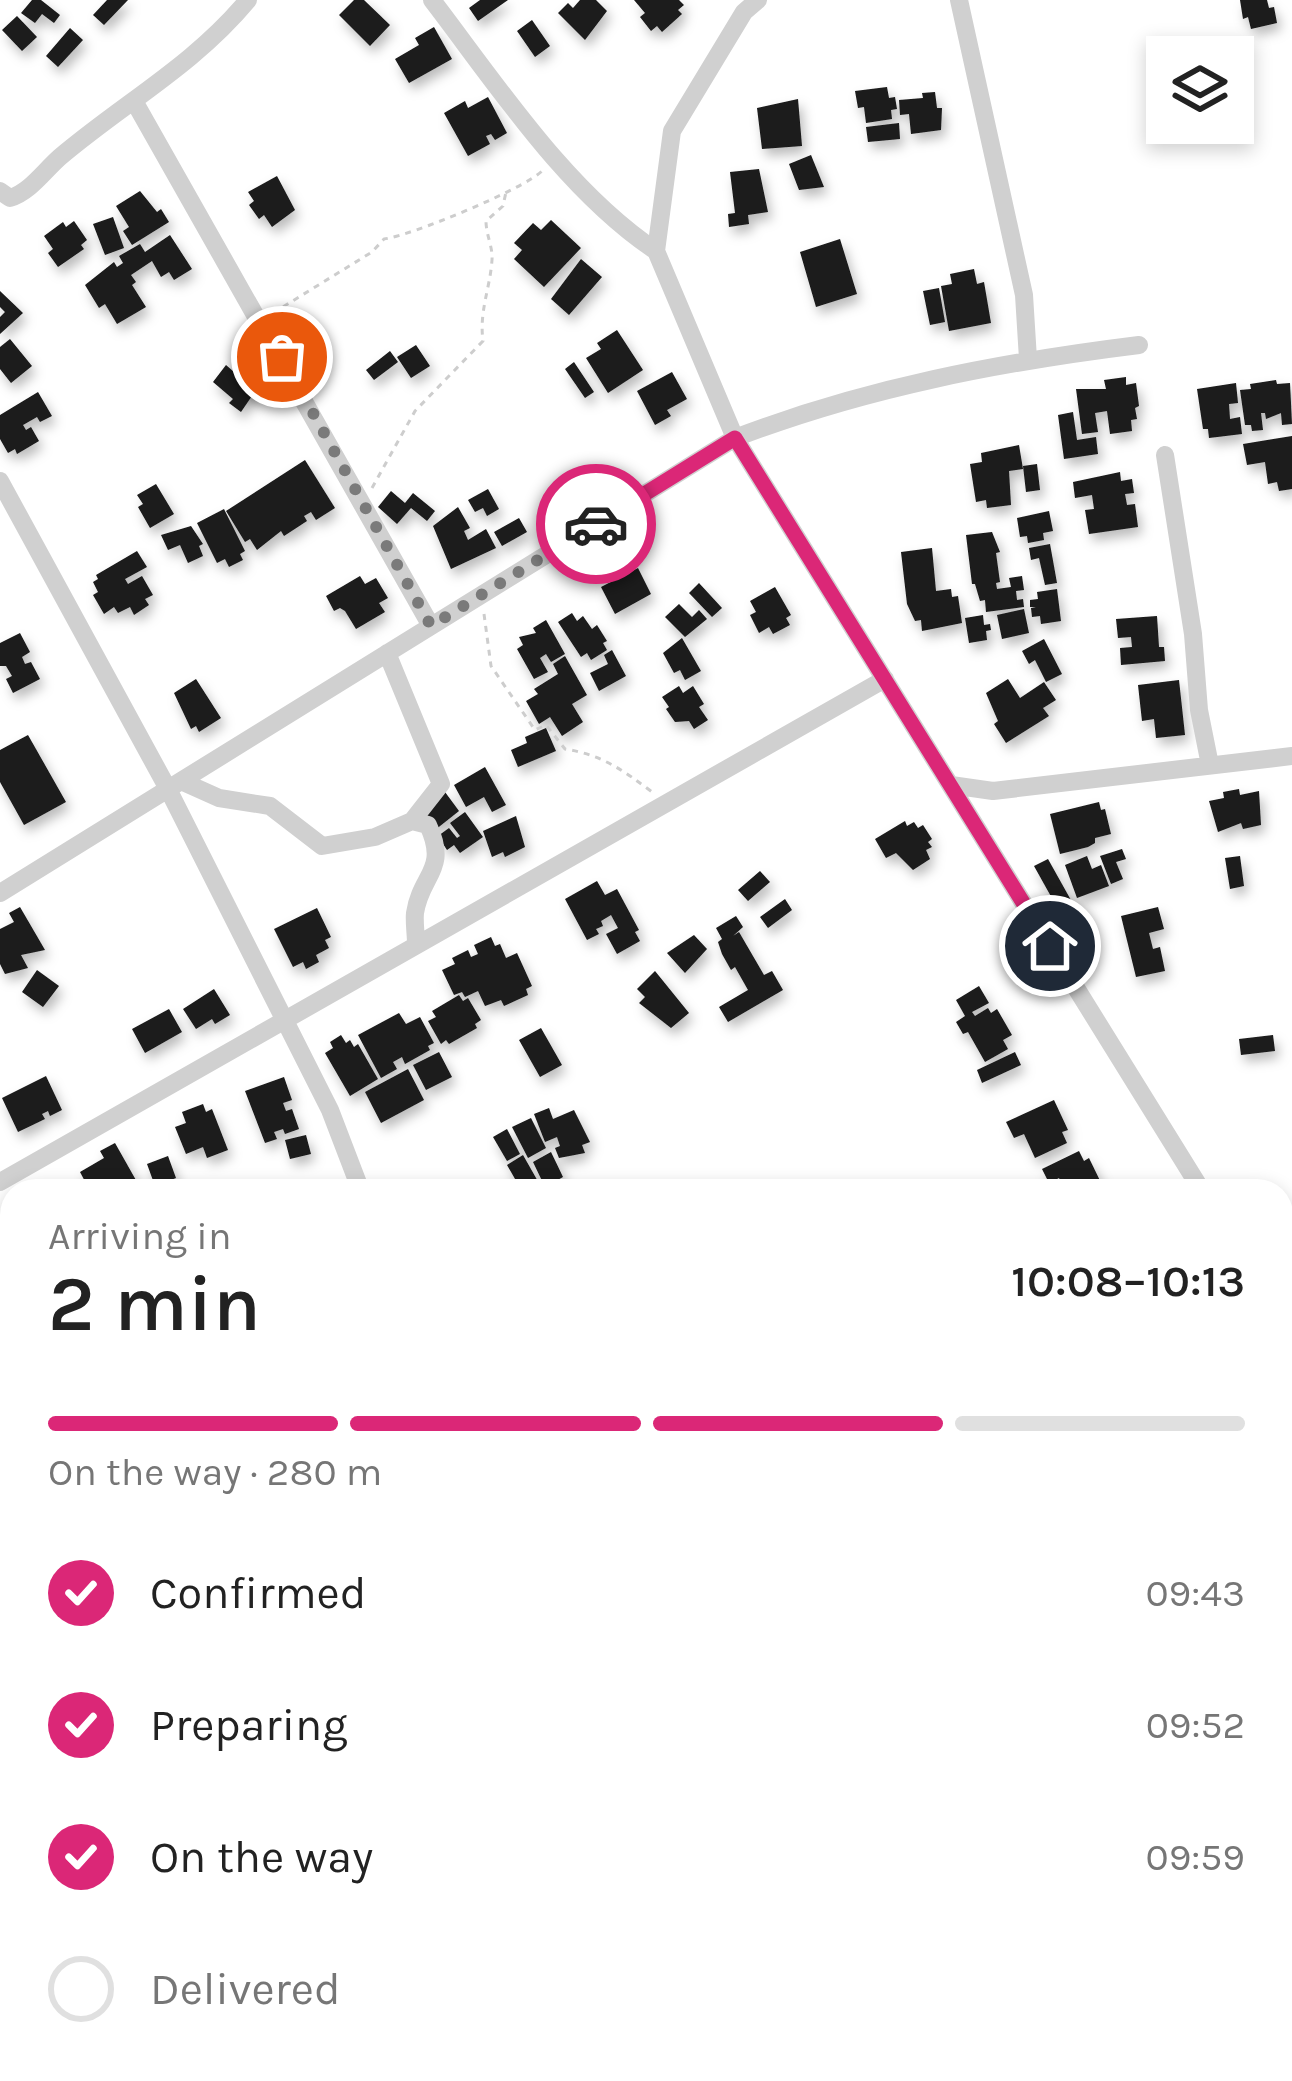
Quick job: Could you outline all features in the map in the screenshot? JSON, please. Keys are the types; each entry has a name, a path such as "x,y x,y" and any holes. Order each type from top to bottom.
{"street":[{"path":"0,191 10,199 20,196 58,158 217,37 248,0"},
{"path":"432,0 555,155 607,212 656,251 735,438 1195,1179"},
{"path":"656,251 672,131 744,12 758,0"},
{"path":"959,0 1024,296 1028,359"},
{"path":"134,101 431,626"},
{"path":"0,892 735,438 813,408 1028,359 1139,345"},
{"path":"1166,455 1210,765"},
{"path":"0,481 174,785 283,1021 330,1110 356,1179"},
{"path":"174,785 270,806 322,846 375,837 412,820 441,784 387,653"},
{"path":"5,1179 885,680"},
{"path":"951,785 993,791 1292,756"},
{"path":"412,820 428,825 438,847 436,863 415,909 416,944"}],"path":[{"path":"261,320 372,252 384,239 406,236 506,192 537,176 555,155"},
{"path":"364,504 415,411 483,341 480,318 494,254 486,238 486,221 503,206 506,192"},
{"path":"483,594 491,666 535,730 546,725 565,749 595,754 617,765 666,802"}],"building":[{"path":"32,0 41,0 60,15 54,23 42,14 35,23 21,13"},
{"path":"107,0 128,0 104,25 93,15"},
{"path":"354,0 364,0 390,25 370,46 339,15"},
{"path":"480,0 508,0 478,21 469,8"},
{"path":"580,0 596,0 607,11 585,40 558,13"},
{"path":"634,0 679,0 684,5 678,10 682,14 662,32 657,26 651,31"},
{"path":"1240,0 1267,0 1269,8 1274,7 1277,23 1251,29 1248,17 1243,19"},
{"path":"17,16 37,37 22,51 2,30"},
{"path":"532,20 550,46 535,57 517,31"},
{"path":"434,27 452,59 409,83 395,59 419,45 415,38"},
{"path":"70,28 83,40 58,67 46,56"},
{"path":"887,87 897,109 891,110 892,119 866,123 855,91"},
{"path":"935,92 937,108 942,108 941,130 911,134 909,114 900,115 899,100"},
{"path":"488,97 507,133 495,140 491,134 486,136 490,144 468,156 444,113 465,101 468,108"},
{"path":"798,99 802,146 762,149 757,108"},
{"path":"899,123 900,139 868,142 866,127"},
{"path":"811,155 824,187 799,190 789,164"},
{"path":"759,169 768,212 748,215 749,224 729,227 728,214 735,213 730,172"},
{"path":"277,176 295,210 272,227 249,205 254,201 248,192"},
{"path":"140,191 169,222 132,245 123,231 129,227 116,206"},
{"path":"113,217 124,248 105,255 93,224"},
{"path":"551,220 581,248 544,287 514,259 522,250 514,243 533,223 541,230"},
{"path":"74,221 87,240 81,245 84,249 58,267 44,236 63,222 66,227"},
{"path":"170,235 192,269 174,280 169,272 161,277 152,261 131,275 146,307 117,324 105,304 99,308 85,285 114,262 117,267 123,263 119,256 140,244 145,252"},
{"path":"840,239 857,294 816,307 800,252"},
{"path":"581,259 602,277 569,315 551,299"},
{"path":"974,269 977,284 984,282 991,323 949,331 941,286 952,284 950,274"},
{"path":"939,288 945,322 930,325 923,291"},
{"path":"0,291 23,313 0,334 0,317 5,312 0,307"},
{"path":"617,330 643,370 608,393 586,358 601,349 597,343"},
{"path":"10,339 32,366 11,383 0,369 0,347"},
{"path":"416,345 430,366 411,378 397,357"},
{"path":"390,351 398,362 374,380 366,370"},
{"path":"574,362 594,392 585,398 565,369"},
{"path":"226,365 234,372 237,368 258,387 241,412 213,382"},
{"path":"672,372 687,399 667,410 671,416 655,425 637,391"},
{"path":"1126,377 1126,385 1136,383 1139,406 1135,408 1137,419 1131,420 1132,431 1110,434 1107,411 1095,413 1098,432 1082,434 1076,389 1106,389 1104,380"},
{"path":"1276,380 1277,384 1290,383 1292,424 1282,425 1281,413 1266,419 1261,413 1263,430 1252,431 1251,425 1245,425 1240,390"},
{"path":"1236,383 1238,403 1229,404 1230,419 1240,417 1242,434 1209,438 1208,429 1203,429 1197,389"},
{"path":"38,392 52,416 23,425 26,430 31,427 39,441 17,454 15,449 8,453 0,439 0,415"},
{"path":"1073,412 1077,440 1096,437 1098,454 1064,459 1058,415"},
{"path":"1292,436 1292,489 1279,491 1277,482 1268,484 1265,462 1247,465 1243,444"},
{"path":"1019,445 1023,469 1009,471 1011,505 987,508 986,500 976,502 970,464 982,462 981,453"},
{"path":"305,460 335,508 316,520 311,512 304,516 307,521 284,536 281,531 257,550 250,539 245,542 226,511"},
{"path":"1037,464 1040,490 1026,492 1023,466"},
{"path":"1120,472 1121,481 1132,479 1134,493 1125,494 1127,505 1135,504 1138,527 1089,534 1085,510 1094,509 1092,495 1075,498 1073,482"},
{"path":"156,484 174,514 150,528 137,495"},
{"path":"488,489 499,509 487,516 483,508 475,512 468,500"},
{"path":"391,491 405,503 413,493 435,511 427,521 411,508 397,524 378,507"},
{"path":"458,507 470,528 464,531 468,540 486,529 496,548 451,569 433,526"},
{"path":"224,509 245,551 240,554 243,560 229,567 225,559 217,563 197,523"},
{"path":"1049,511 1053,531 1043,533 1044,540 1028,543 1027,536 1020,537 1017,518"},
{"path":"519,518 527,532 502,546 494,532"},
{"path":"191,526 203,544 199,546 203,556 188,563 180,545 168,550 161,535"},
{"path":"992,532 1000,552 996,553 997,589 1011,587 1009,578 1022,576 1024,590 1016,591 1024,607 986,612 985,600 980,601 972,584 966,535"},
{"path":"1050,544 1057,583 1045,585 1039,558 1031,560 1029,548"},
{"path":"932,548 936,591 951,589 952,597 958,596 962,623 922,631 921,620 915,621 907,604 901,552"},
{"path":"137,551 147,567 125,579 128,584 142,576 153,595 145,599 149,605 134,615 130,607 118,613 114,607 104,614 93,595 98,592 93,582 96,575"},
{"path":"638,568 651,594 615,614 601,587"},
{"path":"360,576 365,584 376,578 388,598 379,603 385,612 356,629 345,611 334,611 326,596"},
{"path":"699,583 722,608 712,617 689,593"},
{"path":"775,587 791,615 786,618 790,625 773,634 769,627 759,633 750,615 756,612 750,601"},
{"path":"1057,589 1061,621 1041,624 1040,616 1032,617 1031,608 1036,607 1030,607 1030,600 1038,599 1037,592"},
{"path":"679,604 692,617 699,610 707,619 685,637 665,617"},
{"path":"1024,609 1029,633 1002,639 997,615"},
{"path":"572,613 577,621 583,616 592,629 597,625 607,650 591,660 587,653 581,657 558,622"},
{"path":"983,615 984,625 990,624 991,630 986,631 987,640 969,643 965,618"},
{"path":"1157,616 1165,661 1121,665 1120,648 1132,647 1131,637 1118,638 1116,619"},
{"path":"546,620 565,654 551,662 546,654 540,658 548,672 534,679 517,649 523,645 519,637 536,633 533,628"},
{"path":"20,633 30,652 22,657 25,664 31,662 40,679 13,693 6,679 12,676 6,666 0,666 0,643"},
{"path":"682,638 701,671 685,680 680,670 674,673 663,653"},
{"path":"1044,639 1062,674 1046,682 1035,660 1029,664 1022,651"},
{"path":"612,650 626,676 599,691 590,673 608,664 604,655"},
{"path":"565,656 587,695 572,704 583,722 562,736 550,717 539,724 526,701 538,694 534,689 558,674 553,664"},
{"path":"196,679 221,718 199,732 196,726 191,729 174,693"},
{"path":"1008,679 1020,698 1044,682 1056,700 1043,708 1049,716 1006,743 994,724 998,721 986,693"},
{"path":"1179,680 1185,735 1156,738 1154,719 1142,721 1138,685"},
{"path":"679,686 683,693 693,686 704,704 699,707 708,720 694,729 689,721 675,722 666,709 662,697"},
{"path":"546,728 556,751 518,767 511,750"},
{"path":"28,735 66,802 24,825 0,782 0,750"},
{"path":"485,767 506,805 492,812 484,797 466,807 454,785"},
{"path":"1239,789 1240,795 1259,791 1261,825 1243,829 1241,823 1218,832 1209,801"},
{"path":"445,792 459,811 435,830 420,811"},
{"path":"1099,802 1111,834 1095,838 1088,847 1060,854 1050,814"},
{"path":"465,812 483,837 460,853 454,845 447,850 438,836 449,828 460,836 450,823"},
{"path":"516,816 525,847 505,857 503,852 492,857 483,831"},
{"path":"905,821 907,826 923,825 932,839 928,842 932,847 926,850 930,859 913,870 896,853 886,858 875,839"},
{"path":"1122,849 1126,859 1116,862 1123,879 1111,884 1100,856"},
{"path":"1087,856 1092,869 1101,865 1109,886 1077,898 1065,865"},
{"path":"1240,856 1244,886 1230,889 1225,858"},
{"path":"1048,859 1072,902 1058,909 1034,866"},
{"path":"760,871 770,882 748,901 738,890"},
{"path":"597,881 605,895 617,889 639,930 635,932 640,941 617,954 606,934 618,928 611,915 601,921 603,926 596,929 599,934 587,940 565,899"},
{"path":"785,899 792,910 768,928 760,917"},
{"path":"20,907 45,950 21,955 28,968 5,974 0,964 0,929 14,922 9,913"},
{"path":"1158,907 1164,929 1149,933 1153,949 1160,947 1165,971 1136,977 1121,916"},
{"path":"317,908 331,937 325,940 329,948 306,969 303,962 293,967 274,929"},
{"path":"736,916 743,927 733,936 739,932 764,975 772,971 783,990 728,1022 719,1007 748,990 722,954 716,928"},
{"path":"694,935 707,949 685,973 667,953"},
{"path":"491,937 506,958 517,953 532,986 526,989 528,995 504,1006 501,1000 485,1006 478,991 465,997 462,992 454,995 442,970 468,950 471,957 478,954 474,945"},
{"path":"37,970 59,986 43,1007 22,992"},
{"path":"655,971 689,1013 671,1028 639,1003 645,997 637,989"},
{"path":"979,986 989,1003 972,1012 975,1016 988,1008 991,1013 997,1009 1012,1035 1003,1040 1008,1049 985,1062 968,1032 963,1034 956,1022 965,1016 956,1000"},
{"path":"214,989 230,1015 196,1029 183,1009"},
{"path":"459,995 463,1001 468,998 481,1020 477,1028 441,1044 428,1021 436,1017 432,1011"},
{"path":"169,1009 182,1032 145,1053 132,1029"},
{"path":"399,1013 406,1024 420,1017 434,1043 405,1064 402,1057 393,1062 397,1069 381,1078 358,1035"},
{"path":"541,1028 562,1065 540,1077 519,1040"},
{"path":"341,1035 346,1043 358,1044 378,1079 350,1096 325,1053"},
{"path":"1273,1035 1275,1051 1241,1055 1239,1039"},
{"path":"439,1052 452,1077 426,1090 413,1065"},
{"path":"1015,1052 1021,1065 982,1083 977,1070"},
{"path":"408,1069 424,1100 381,1123 365,1092"},
{"path":"46,1076 62,1110 42,1114 45,1119 18,1132 2,1098"},
{"path":"284,1077 292,1100 283,1103 286,1111 292,1109 299,1129 274,1132 277,1139 265,1143 245,1091"},
{"path":"1054,1100 1068,1130 1062,1132 1067,1143 1035,1158 1024,1134 1014,1138 1006,1122"},
{"path":"203,1104 206,1112 212,1109 228,1150 207,1158 203,1147 186,1154 175,1127 186,1123 182,1112"},
{"path":"549,1108 553,1119 574,1110 590,1142 582,1145 585,1153 559,1158 557,1137 545,1142 534,1114"},
{"path":"531,1118 546,1148 528,1158 512,1127"},
{"path":"507,1129 520,1154 507,1161 493,1137"},
{"path":"306,1135 311,1154 290,1159 285,1140"},
{"path":"115,1143 135,1179 84,1179 80,1172 104,1158 100,1151"},
{"path":"1079,1151 1084,1161 1089,1158 1099,1179 1047,1179 1042,1169"},
{"path":"551,1152 563,1177 541,1179 533,1162"},
{"path":"523,1155 537,1179 515,1179 507,1165"},
{"path":"168,1156 176,1178 152,1179 147,1164"}],"way so far":[{"path":"282,357 431,626 596,524"}],"route":[{"path":"596,524 735,438 1050,946"}]}
